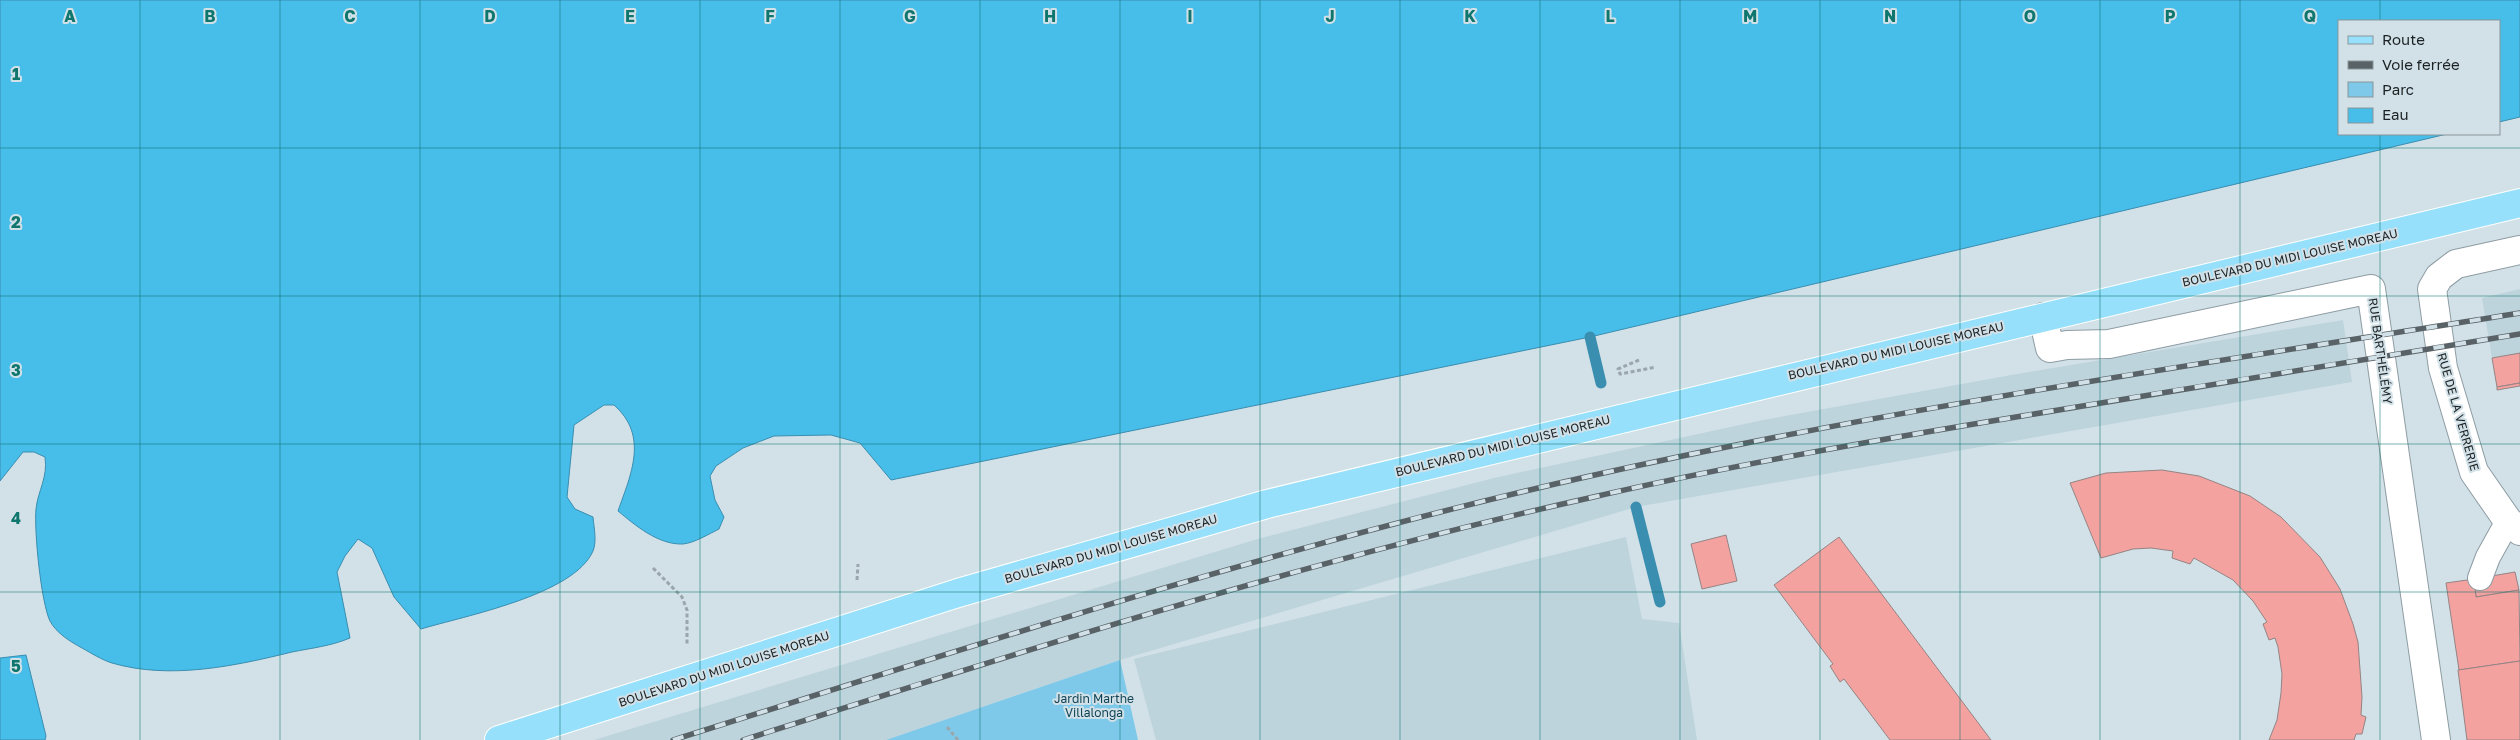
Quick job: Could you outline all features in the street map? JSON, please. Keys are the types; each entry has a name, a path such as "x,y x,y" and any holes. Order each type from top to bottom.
{"main road":[{"name":"BOULEVARD DU MIDI LOUISE MOREAU","path":"499,740 952,595 1267,504 2520,203"}],"street":[{"name":"RUE DE LA VERRERIE","path":"2514,526 2474,472 2443,368 2432,289 2439,277 2456,264 2520,250"},
{"name":"RUE BARTHÉLÉMY","path":"2042,317 2050,348 2067,345 2109,344 2371,289 2436,740"}],"lane":[{"path":"2480,578 2488,557 2514,526"}],"path":[{"path":"1639,360 1618,369 1620,374 1656,367"},
{"path":"857,580 858,564"},
{"path":"652,568 682,597 687,610 687,651"},
{"path":"947,727 958,740"}],"shaded area":[{"path":"2520,289 2520,353 2492,358 2482,298"},
{"path":"2343,320 2352,382 1636,507 1120,660 886,740 594,740 1261,538 1494,478 1763,420 2017,374"},
{"path":"1626,537 1642,619 1679,623 1697,740 1156,740 1134,659"}],"green space":[{"name":"Jardin Marthe Villalonga","path":"1120,660 1138,740 886,740"}],"water":[{"path":"0,0 2520,0 2520,117 2500,122 2500,20 2338,20 2338,135 2443,135 1590,337 891,480 860,443 831,435 774,436 743,448 716,466 710,476 715,500 724,517 719,529 697,540 683,544 656,538 639,528 618,511 632,469 634,442 631,429 625,417 614,405 604,405 574,425 567,497 575,509 593,517 595,534 593,551 582,566 564,580 542,592 516,602 421,629 394,597 372,548 358,539 345,556 337,572 350,638 329,645 248,662 202,669 157,670 134,668 108,662 64,637 50,621 47,612 39,566 36,533 36,509 44,478 45,457 34,452 23,452 0,481"},
{"path":"26,655 46,736 45,740 0,740 0,658"}],"building":[{"path":"2520,353 2520,383 2497,387 2492,358"},
{"path":"2520,383 2520,386 2497,390 2497,387"},
{"path":"2162,470 2199,476 2250,496 2281,517 2320,557 2340,589 2358,642 2362,697 2361,715 2366,717 2362,734 2356,734 2354,740 2269,740 2277,720 2281,693 2282,674 2278,647 2275,638 2269,640 2263,624 2267,622 2253,601 2233,580 2194,558 2190,564 2172,558 2173,551 2151,548 2133,549 2101,558 2070,483 2106,473"},
{"path":"1726,535 1737,581 1702,589 1691,544"},
{"path":"1839,537 1991,740 1890,740 1844,679 1840,682 1830,666 1833,664 1774,585"},
{"path":"2515,572 2519,590 2476,597 2474,579"},
{"path":"2474,579 2476,597 2519,590 2520,661 2459,670 2446,583"},
{"path":"2520,661 2520,740 2467,740 2458,670"}],"waterway":[{"path":"1590,337 1601,383"},
{"path":"1636,507 1660,602"}],"railway":[{"path":"673,740 1014,633 1243,565 1358,533 1590,476 1705,451 1937,407 2520,313"},
{"path":"743,740 1058,641 1269,579 1375,550 1589,498 1751,464 1859,444 2520,334"}]}
